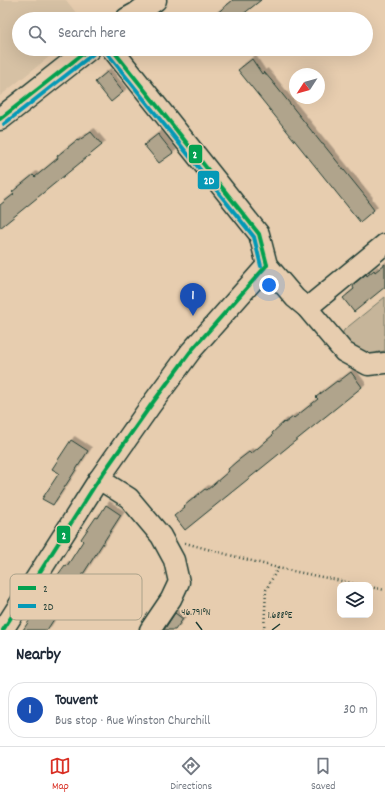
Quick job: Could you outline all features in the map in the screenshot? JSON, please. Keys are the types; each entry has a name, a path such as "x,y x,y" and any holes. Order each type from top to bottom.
{"main road":[{"path":"133,12 144,0"},
{"path":"139,12 155,0"},
{"path":"0,119 80,56"}],"street":[{"path":"118,56 259,234 267,265 295,298 307,308 344,352 368,364 385,363"},
{"path":"307,308 385,244"},
{"path":"39,574 99,480 150,405 191,351 267,265"},
{"path":"99,480 129,498 161,536 174,560 179,582 171,599 150,630"},
{"path":"3,630 10,619"}],"path":[{"path":"161,536 278,568 346,582"},
{"path":"264,630 266,590 278,568"},
{"path":"373,588 385,590"}],"shaded area":[{"path":"0,0 66,0 75,12 12,12 12,56 50,56 0,96"},
{"path":"385,297 385,351 378,352 371,356 340,339 344,330"}],"building":[{"path":"233,0 261,0 246,12 218,12"},
{"path":"252,59 262,74 264,72 271,80 323,144 369,201 368,202 374,210 360,222 238,70"},
{"path":"107,72 123,92 111,102 95,82"},
{"path":"91,132 102,145 0,228 0,205 14,194 12,192 33,175 35,177 58,158 57,156 77,140 78,141"},
{"path":"158,134 173,153 159,163 144,145"},
{"path":"385,264 385,287 354,312 343,298 354,289 353,287 355,283 366,274 367,276 374,270 375,272"},
{"path":"351,372 362,387 185,530 174,516 185,507 184,506 205,489 207,490 229,471 228,469 236,462 249,452 251,454 273,435 272,433 284,422 285,423 293,417 294,418 318,399 316,397"},
{"path":"71,440 88,451 53,505 42,499 59,473 52,469"},
{"path":"106,505 121,515 83,574 58,574 65,565 67,566 83,541 81,539 96,517 98,518"},
{"path":"175,613 183,619 175,630 164,630"},
{"path":"30,620 53,620 47,630 23,630"}],"transit line":[{"name":"2","path":"0,119 80,56"},
{"name":"2D","path":"4,124 90,56"},
{"name":"2D","path":"109,56 254,237 261,266"},
{"name":"2","path":"118,56 259,234 267,265"},
{"name":"2","path":"39,574 99,479 151,405 191,351 267,265"},
{"name":"2","path":"3,630 10,619"}],"place":[{"name":"Touvent","path":"193,316"}]}
